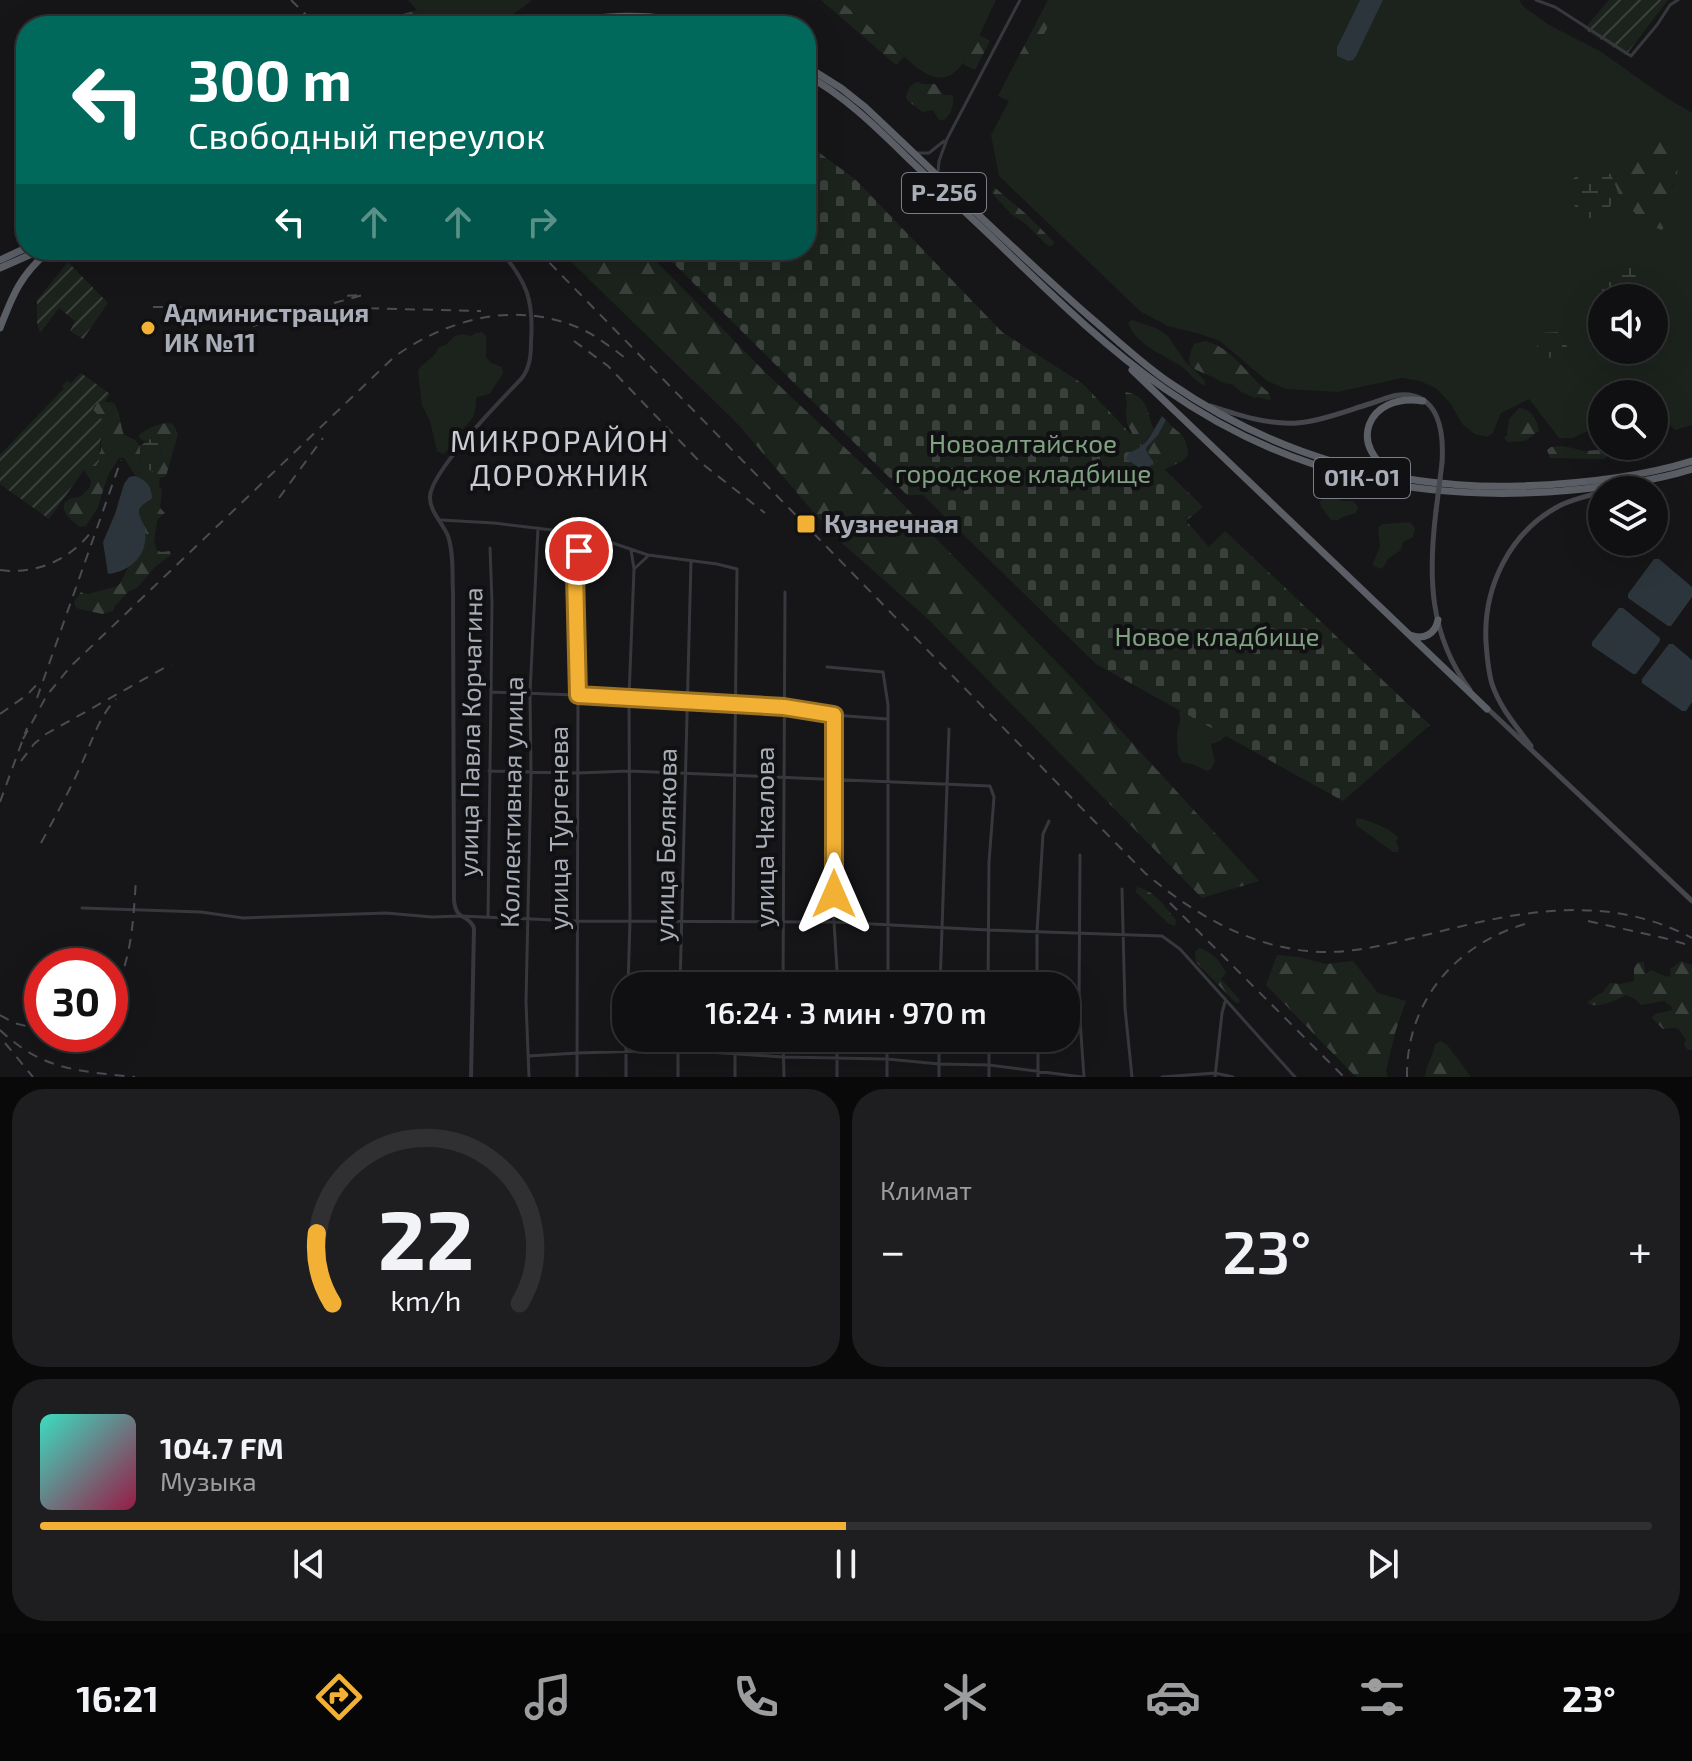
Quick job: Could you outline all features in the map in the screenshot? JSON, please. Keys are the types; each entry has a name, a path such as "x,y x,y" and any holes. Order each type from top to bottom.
{"highway":[{"path":"630,16 651,16"},
{"name":"Р-256","path":"816,72 865,107 1078,312"},
{"name":"Р-256","path":"816,81 864,116 1078,312"},
{"path":"0,328 18,286 39,260"},
{"path":"1078,312 1487,709"},
{"name":"01К-01","path":"1078,312 1171,384 1199,401 1294,449 1347,466 1409,480 1476,486 1542,485 1644,473 1692,461"},
{"name":"01К-01","path":"1078,312 1139,370 1176,397 1261,444 1291,456 1408,488 1475,494 1542,493 1588,488"},
{"path":"1409,480 1385,468 1372,455 1368,427 1376,413 1391,403 1411,399 1423,401"},
{"name":"01К-01","path":"1665,476 1692,469"},
{"path":"1404,631 1416,637 1429,635 1438,620"}],"main road":[{"path":"1199,401 1239,414 1287,423 1310,421 1398,395 1414,397 1432,408 1443,435 1431,571 1433,596 1445,642 1459,673 1487,709 1692,901"},
{"path":"1542,760 1509,717 1493,687 1486,638 1488,604 1500,568 1526,532 1560,506 1588,497"}],"street":[{"path":"939,176 939,161 947,139 1020,0"},
{"path":"1536,0 1555,7 1631,56 1670,5 1678,0"},
{"path":"914,152 929,153 947,139"},
{"path":"471,1077 475,938 472,923 455,911 454,900 453,592 448,536 430,499 432,488 465,441 525,373 530,360 531,304 528,292 508,260"},
{"path":"439,520 578,533 612,541 648,555 737,569 733,920"},
{"name":"Коллективная улица","path":"529,1077 526,1002 530,693 538,528"},
{"name":"улица Тургенева","path":"577,1077 578,695 575,574 580,542 578,533"},
{"name":"улица Павла Корчагина","path":"488,917 490,548"},
{"path":"628,972 629,697 634,569 631,550"},
{"path":"634,569 648,555"},
{"name":"улица Белякова","path":"680,972 691,561"},
{"name":"улица Чкалова","path":"783,972 785,592"},
{"path":"827,667 883,672 888,705 888,972"},
{"path":"491,692 784,707 887,719"},
{"path":"834,715 834,922 837,972"},
{"path":"940,972 949,729"},
{"path":"489,771 733,774 990,786 994,797 989,862 988,972"},
{"path":"1037,972 1043,834 1049,821"},
{"path":"716,1052 989,1065 1083,1077 1079,1006 1080,855"},
{"path":"1122,889 1121,935 1132,1077"},
{"path":"82,908 201,912 243,918 386,913 577,921 834,922 941,929 1157,935 1165,937 1180,949 1295,1077"},
{"path":"1215,1075 1226,1000"},
{"path":"529,1056 625,1052 626,1077"},
{"path":"678,1052 678,1077"},
{"path":"783,1052 784,1077"},
{"path":"837,1052 837,1077"},
{"path":"887,1052 887,1077"},
{"path":"939,1052 939,1077"},
{"path":"989,1052 989,1077"},
{"path":"1038,1052 1038,1077"},
{"path":"735,1053 735,1077"},
{"path":"1162,1077 1233,1077"}],"green space":[{"path":"408,0 532,0 510,16 422,16"},
{"path":"821,0 839,0 904,57 896,65"},
{"path":"839,0 996,0 961,66 954,73 938,78 917,68"},
{"path":"1048,0 1062,0 1009,101 998,96"},
{"path":"1062,0 1360,0 1337,47 1353,60 1383,0 1519,0 1549,25 1600,51 1692,113 1692,425 1675,430 1668,424 1668,380 1588,380 1588,431 1573,438 1559,438 1529,399 1501,413 1493,433 1487,437 1475,434 1462,424 1451,404 1437,389 1420,381 1402,378 1337,392 1287,389 1267,381 1220,341 1168,326 1141,312 999,176 991,135","holes":["1586,170 1674,185 1643,223 1618,193 1607,212"]},
{"path":"1609,0 1668,0 1626,55 1584,29"},
{"path":"417,10 422,16 396,16"},
{"path":"979,35 990,41 975,70 963,64"},
{"path":"917,82 935,84 944,95 952,95 952,109 944,120 939,120 933,110 923,112 908,101 908,90"},
{"path":"1653,136 1670,142 1678,166 1672,187 1662,202 1669,216 1662,230 1643,223 1618,193 1611,174 1635,141"},
{"name":"Новоалтайское городское кладбище","path":"816,150 855,179 1002,332 1083,384 1203,507 1186,521 1209,547 1225,531 1430,725 1343,801 1096,664 923,495 907,495 670,260 816,260"},
{"path":"1586,170 1611,174 1618,193 1607,212 1587,219 1571,202 1571,180"},
{"path":"994,187 1026,214 1054,242 1053,245 1046,244 1011,214 992,193"},
{"path":"569,260 655,260 766,373 880,481 1077,683 1259,881 1202,898 927,618 834,536 737,423"},
{"path":"68,262 108,303 83,339 70,331 75,321 59,308 40,333 37,322 37,300"},
{"path":"1626,262 1636,269 1635,284 1600,284 1607,267"},
{"path":"1132,320 1167,335 1185,361 1205,381 1205,386 1183,367 1143,343 1128,323"},
{"path":"482,332 486,336 486,357 491,363 502,367 503,373 490,393 477,397 472,418 444,454 437,451 430,421 422,405 418,371 438,348 455,336"},
{"path":"1559,332 1567,346 1560,356 1548,358 1537,347 1541,333"},
{"path":"1205,341 1232,356 1271,398 1255,398 1232,384 1192,367 1189,359 1194,344"},
{"path":"81,373 110,394 93,410 105,423 99,461 96,466 88,466 84,470 49,519 0,484 0,455 64,388 62,386 67,381 71,383"},
{"path":"1125,392 1143,401 1154,430 1140,448 1127,442 1132,433 1127,423"},
{"path":"100,401 114,403 124,435 140,446 140,457 153,472 161,449 150,439 140,439 139,435 164,423 173,424 178,434 166,476 160,478 160,508 165,513 157,520 154,543 157,550 170,551 171,555 155,567 137,588 129,591 113,611 102,614 76,608 74,602 81,592 88,594 120,584 144,546 145,531 139,510 152,491 134,474 124,458 119,458 108,475 98,507 86,526 80,527 66,514 64,503 80,497 90,487 91,481 84,470 101,451 102,424 93,410"},
{"path":"1519,408 1533,415 1539,431 1525,441 1508,442 1504,438 1509,419"},
{"path":"1166,420 1184,438 1188,455 1162,471 1146,448"},
{"path":"150,439 156,441 160,448 153,472 144,464 140,454 140,446"},
{"path":"1551,447 1588,451 1588,459 1550,458 1547,450"},
{"path":"1333,497 1353,501 1358,507 1356,513 1331,520 1320,501"},
{"path":"1410,522 1415,528 1413,537 1403,542 1401,550 1388,559 1382,569 1373,566 1380,547 1378,527"},
{"path":"1183,706 1226,736 1211,744 1215,762 1207,771 1182,762 1177,752 1179,713"},
{"path":"1356,818 1379,825 1395,835 1398,838 1398,852 1393,852 1356,825"},
{"path":"1137,887 1159,900 1176,920 1175,926 1169,924 1136,892"},
{"path":"1199,948 1222,965 1226,973 1221,979 1240,1003 1235,1002 1196,962 1195,952"},
{"path":"1277,955 1326,964 1353,961 1378,993 1406,1001 1386,1071 1388,1077 1356,1077 1266,985"},
{"path":"1681,961 1692,965 1692,1050 1684,1045 1686,1040 1679,1030 1663,1029 1652,1018 1655,1014 1672,1010 1664,1001 1641,1005 1626,995 1600,1005 1587,1002 1603,992 1610,983 1634,981 1634,967 1639,962 1644,962 1645,974 1651,970 1667,977 1671,975 1670,969"},
{"path":"1441,1041 1471,1077 1425,1077 1435,1044"}],"shaded area":[{"path":"1360,0 1383,0 1356,56 1348,61 1337,56 1337,47"},
{"path":"1162,416 1166,420 1146,448 1154,464 1140,468 1125,460 1129,453 1145,442"},
{"path":"135,476 148,484 152,494 152,498 139,511 145,530 144,547 131,566 108,574 103,542 124,484 129,477"},
{"path":"1654,559 1659,559 1692,587 1692,597 1671,626 1628,598"},
{"path":"1619,608 1660,638 1636,674 1592,646"},
{"path":"1669,644 1692,660 1692,702 1686,711 1642,683"}],"railway":[{"path":"291,0 307,16"},
{"path":"547,260 1145,873 1206,917 1251,938 1300,950 1325,952 1382,945 1502,917 1566,910 1630,915 1692,938"},
{"path":"334,303 363,295 341,296"},
{"path":"153,307 481,311"},
{"path":"253,326 302,313"},
{"path":"23,739 47,695 71,666 394,357 414,344 459,324 482,318 529,315 577,327 624,357"},
{"path":"574,341 608,366 700,462 765,513"},
{"path":"279,498 323,438"},
{"path":"37,698 121,460"},
{"path":"0,570 26,570 51,563 73,550 91,532"},
{"path":"21,761 46,734 171,664"},
{"path":"0,714 27,695 40,681"},
{"path":"41,843 72,785 100,722 116,699"},
{"path":"0,802 27,728"},
{"path":"128,951 136,880"},
{"path":"1170,903 1344,1077"},
{"path":"1588,921 1685,944"},
{"path":"1407,1077 1409,1049 1416,1023 1442,977 1482,943 1532,922"},
{"path":"0,1015 24,1026"},
{"path":"0,1030 32,1054 63,1067 135,1077"},
{"path":"5,1043 33,1077"}],"place":[{"name":"Администрация ИК №11","path":"148,328"},
{"name":"Кузнечная","path":"806,524"}],"district":[{"name":"МИКРОРАЙОН ДОРОЖНИК","path":"560,459"}],"route":[{"path":"579,551 575,574 578,695 784,707 834,715 834,894"}],"park label":[{"name":"Новое кладбище","path":"1217,637"}]}
